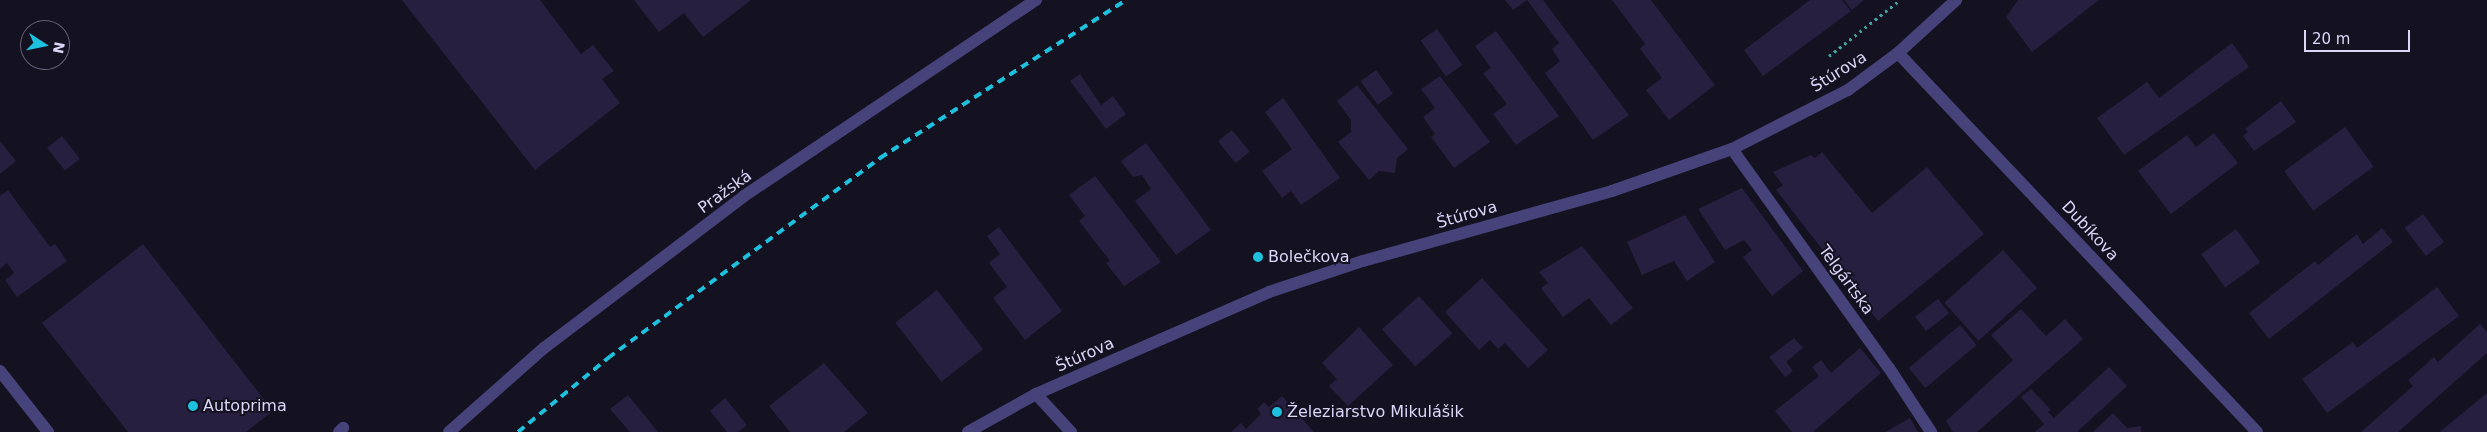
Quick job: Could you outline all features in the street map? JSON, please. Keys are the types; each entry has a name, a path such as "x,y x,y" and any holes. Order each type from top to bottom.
{"street":[{"name":"Pražská","path":"449,432 544,348 744,196 1036,0"},
{"name":"Štúrova","path":"968,432 1036,394 1269,292 1362,261 1612,190 1732,149 1848,90 1898,53 1956,0"},
{"name":"Dubíkova","path":"1898,53 2257,432"},
{"name":"Telgártska","path":"1732,149 1890,368 1931,432"},
{"path":"0,371 48,432"},
{"path":"1036,394 1071,432"}],"path":[{"path":"1828,56 1900,0"}],"building":[{"path":"402,0 540,0 581,54 593,45 614,71 602,79 620,103 535,170"},
{"path":"634,0 751,0 703,37 684,13 659,32"},
{"path":"1505,0 1527,0 1513,10"},
{"path":"1527,0 1543,0 1629,115 1593,140 1545,73 1560,61 1552,49 1559,43"},
{"path":"1612,0 1651,0 1715,85 1669,120 1646,90 1662,78 1640,49 1645,44"},
{"path":"1810,0 1842,0 1851,11 1763,76 1744,50"},
{"path":"1844,0 1864,0 1852,10"},
{"path":"2018,0 2099,0 2032,52 2006,17"},
{"path":"1437,29 1462,65 1446,77 1421,40"},
{"path":"1496,31 1559,116 1516,145 1493,114 1507,104 1483,73 1491,68 1475,46"},
{"path":"2232,43 2249,67 2124,155 2097,118 2147,82 2159,98"},
{"path":"1376,70 1393,93 1378,105 1361,81"},
{"path":"1080,74 1101,105 1113,96 1126,114 1106,129 1070,81"},
{"path":"1440,76 1490,142 1454,168 1431,137 1435,134 1423,117 1435,108 1421,89"},
{"path":"1357,85 1408,149 1397,158 1395,173 1379,171 1369,180 1338,142 1351,132 1351,120 1337,101"},
{"path":"1283,98 1340,178 1301,205 1291,191 1282,198 1262,171 1292,149 1265,112"},
{"path":"2281,101 2296,122 2254,151 2243,136 2248,132 2245,129"},
{"path":"2345,127 2374,167 2313,211 2284,171"},
{"path":"1232,130 1250,152 1236,163 1218,141"},
{"path":"2214,133 2238,163 2171,214 2138,171 2187,135 2196,147"},
{"path":"62,136 80,159 65,171 47,148"},
{"path":"0,141 16,161 0,174"},
{"path":"1146,143 1211,230 1176,255 1135,201 1151,189 1142,175 1133,177 1121,161"},
{"path":"1822,152 1872,213 1927,167 1984,234 1878,321 1776,190 1783,185 1773,172 1811,155 1815,158"},
{"path":"1095,176 1161,262 1124,286 1106,263 1110,261 1079,221 1085,216 1069,195"},
{"path":"1742,188 1803,271 1772,296 1743,257 1752,250 1744,240 1725,250 1698,209"},
{"path":"8,190 50,247 55,244 67,261 17,297 5,280 14,273 7,263 0,269 0,196"},
{"path":"2423,214 2444,242 2426,256 2405,228"},
{"path":"1685,215 1715,262 1687,281 1674,261 1642,275 1627,242"},
{"path":"999,227 1062,311 1025,340 993,298 1007,287 989,263 1000,254 987,236"},
{"path":"2382,228 2393,242 2269,339 2249,313 2315,261 2318,265 2357,234 2363,244"},
{"path":"2236,229 2260,262 2225,287 2201,254"},
{"path":"143,244 273,411 246,432 128,432 42,323"},
{"path":"1582,246 1633,308 1611,325 1589,298 1563,317 1541,288 1548,283 1539,272"},
{"path":"2003,250 2037,288 1978,341 1944,303"},
{"path":"1482,278 1548,350 1528,368 1505,343 1498,349 1490,340 1479,350 1445,312"},
{"path":"2437,287 2459,316 2327,413 2302,379 2353,342 2357,348"},
{"path":"937,290 983,349 941,382 895,323"},
{"path":"1419,296 1452,333 1415,367 1382,329"},
{"path":"1938,299 1949,313 1926,331 1915,317"},
{"path":"2021,309 2046,336 2065,319 2083,339 1977,432 1953,432 1946,421 2013,360 1991,335"},
{"path":"2480,324 2487,332 2487,353 2398,432 2361,432 2413,386 2408,380 2434,357 2438,362"},
{"path":"1960,325 1977,345 1925,388 1909,368"},
{"path":"1359,327 1393,365 1348,406 1329,386 1337,379 1322,363"},
{"path":"1794,338 1803,348 1786,362 1793,371 1785,377 1769,357"},
{"path":"1860,348 1881,373 1813,432 1792,432 1775,411 1819,376 1812,367 1821,360 1831,373"},
{"path":"824,363 868,413 844,432 790,432 769,406"},
{"path":"2109,367 2127,386 2077,432 2035,432 2044,424 2021,397 2031,389 2051,410 2048,412 2054,418"},
{"path":"2487,393 2487,432 2440,432 2448,425"},
{"path":"628,395 658,432 630,432 610,409"},
{"name":"Železiarstvo Mikulášik","path":"1282,396 1314,432 1231,432 1241,423 1246,429 1261,414 1257,409 1264,402 1269,407"},
{"path":"725,398 747,425 738,432 727,432 710,411"},
{"path":"2113,413 2127,428 2141,426 2141,432 2093,432"},
{"path":"1910,418 1918,432 1885,432"}],"railway":[{"path":"518,432 608,358 880,158 1126,0"}],"place":[{"name":"Bolečkova","path":"1258,257"},
{"name":"Autoprima","path":"193,406"},
{"name":"Železiarstvo Mikulášik","path":"1277,412"}]}
